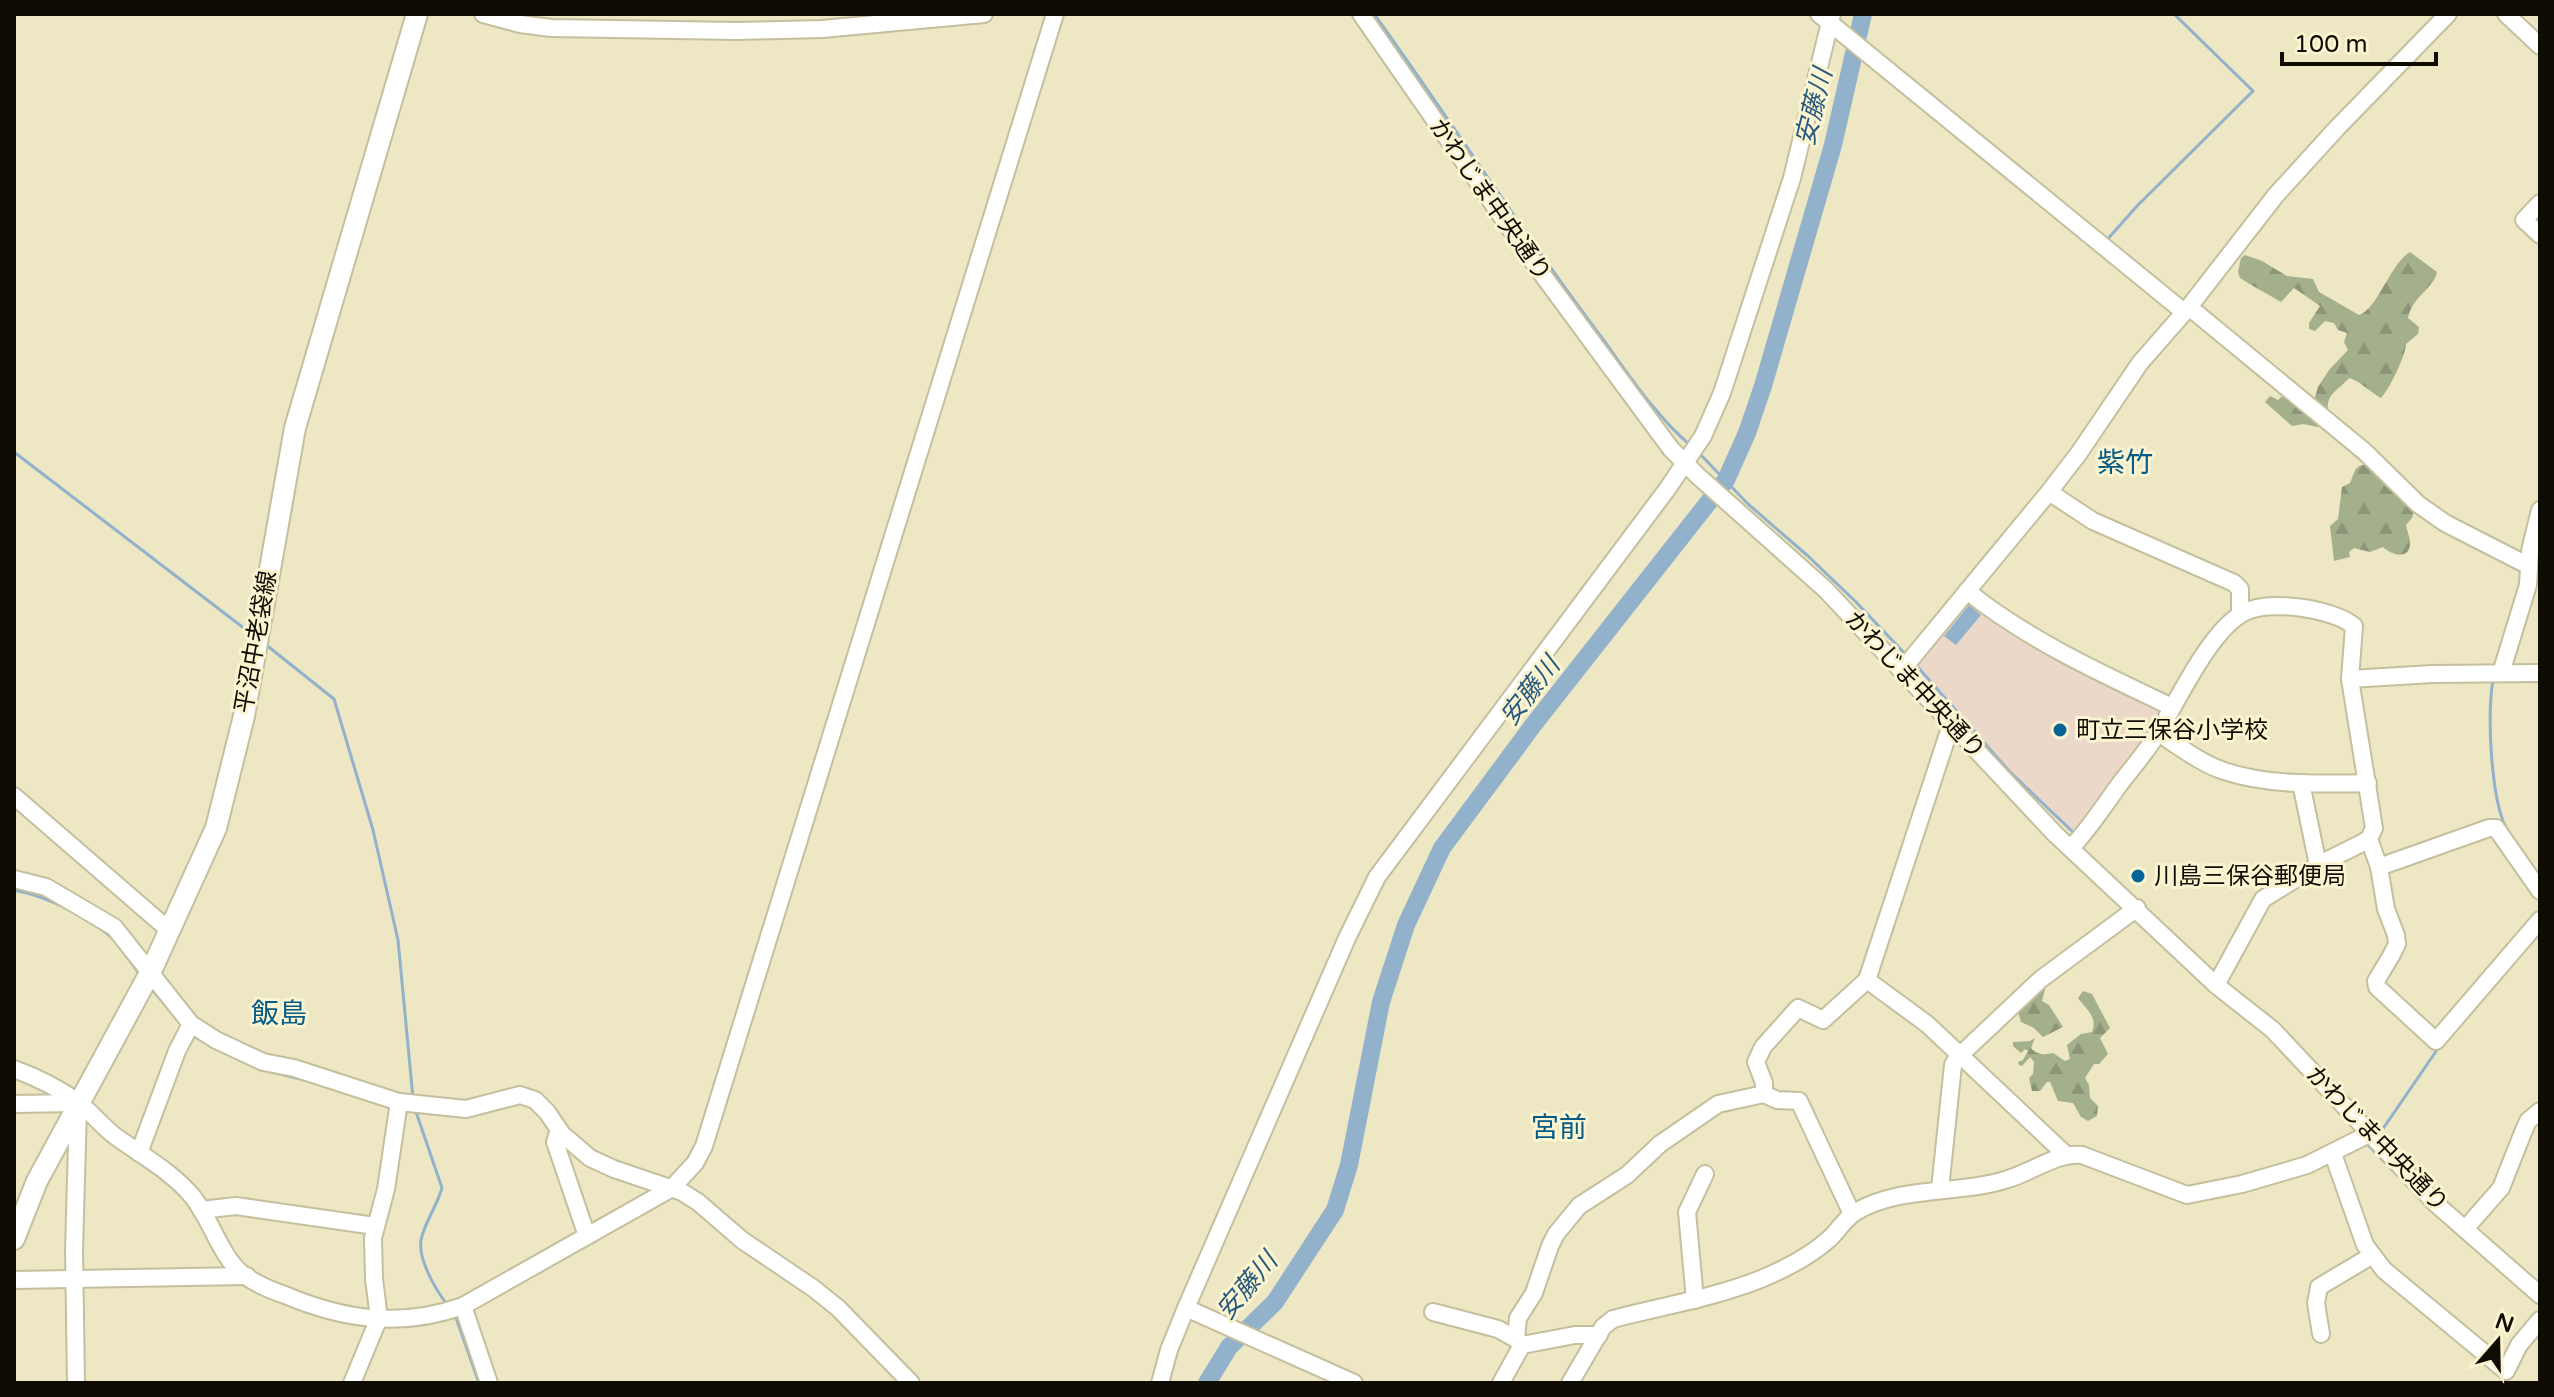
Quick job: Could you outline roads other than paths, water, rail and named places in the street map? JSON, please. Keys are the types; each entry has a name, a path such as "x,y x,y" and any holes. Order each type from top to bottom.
{"main road":[{"name":"平沼中老袋線","path":"14,1239 37,1181 151,971 216,828 230,777 295,428 417,14"}],"street":[{"path":"483,14 551,28 737,31 822,29 984,14"},
{"path":"14,1069 78,1103 101,1126 172,1177 192,1197 228,1256 247,1276 265,1288 339,1315 379,1318 430,1315 463,1306 672,1188 695,1163 704,1146 1055,14"},
{"name":"かわじま中央通り","path":"1361,14 1580,328 1649,422 1686,464 1826,590 2071,848 2216,985 2273,1030 2435,1203 2540,1295"},
{"path":"1902,670 2049,492 2140,363 2276,195 2448,14"},
{"path":"2506,14 2540,46"},
{"path":"1160,1383 1186,1308 1347,938 1377,877 1686,464 1703,436 1722,393 1804,136 1827,17 2364,451 2418,504 2445,523 2529,566"},
{"path":"2540,203 2524,220 2540,235"},
{"path":"2049,492 2093,521 2234,583 2240,589 2240,614"},
{"path":"2501,673 2528,585 2534,530 2540,510"},
{"path":"1967,591 1992,611 2059,652 2172,707"},
{"path":"2071,848 2158,733 2210,648 2240,614 2257,607 2285,606 2346,620 2354,626 2350,679 2374,828 2369,839 2318,865 2263,899 2216,985"},
{"path":"2350,679 2432,674 2540,673"},
{"path":"1764,1094 1764,1083 1756,1062 1758,1056 1798,1008 1823,1020 1867,980 1949,731 1954,725"},
{"path":"2158,733 2223,771 2301,783 2368,783"},
{"path":"2301,783 2318,865"},
{"path":"14,796 170,931"},
{"path":"2379,867 2496,828 2540,891"},
{"path":"2369,839 2379,867 2382,895 2397,944 2378,976 2377,987 2436,1041 2540,920"},
{"path":"14,879 46,887 114,927 191,1024 216,1040 263,1062 294,1068 399,1102 466,1109 520,1095 535,1100 576,1149 614,1169 672,1188 698,1202 742,1240 825,1297 911,1383"},
{"path":"1940,1189 1953,1065 1960,1055 2041,979 2137,908"},
{"path":"1867,980 1927,1024 2065,1154"},
{"path":"139,1153 177,1051 191,1024"},
{"path":"1501,1383 1519,1342 1518,1318 1534,1293 1556,1234 1579,1206 1627,1175 1660,1144 1718,1104 1764,1094 1777,1100 1799,1101 1852,1214"},
{"path":"352,1383 379,1318 372,1255 399,1102"},
{"path":"14,1104 78,1103"},
{"path":"76,1383 74,1277 78,1103"},
{"path":"2465,1229 2496,1196 2528,1121 2540,1111"},
{"path":"559,1130 555,1142 587,1236"},
{"path":"1570,1383 1599,1335 1613,1319 1735,1289 1795,1263 1814,1252 1852,1214 1871,1204 1940,1189 1981,1187 2028,1173 2065,1154 2082,1155 2187,1195 2271,1176 2333,1154 2369,1134"},
{"path":"2333,1154 2371,1256 2506,1371 2519,1345 2540,1320"},
{"path":"1695,1300 1687,1212 1705,1174"},
{"path":"201,1210 236,1206 375,1226"},
{"path":"2321,1334 2316,1303 2319,1287 2371,1256"},
{"path":"14,1280 247,1276"},
{"path":"463,1306 489,1383"},
{"path":"1186,1308 1354,1383"},
{"path":"1433,1312 1498,1329 1519,1342 1599,1335"}],"water":[{"path":"1969,605 1981,615 1956,645 1944,636"}],"waterway":[{"path":"1374,14 1543,258 1632,380 1665,421 1690,445"},
{"name":"安藤川","path":"1207,1383 1229,1347 1275,1302 1335,1210 1349,1165 1381,1002 1406,925 1442,848 1534,724 1726,480 1763,386 1833,145 1863,14"},
{"path":"2106,241 2253,91 2174,14"},
{"path":"2311,418 2370,467"},
{"path":"14,452 249,632"},
{"path":"1699,453 1748,504 1856,602 1908,657"},
{"path":"2415,512 2429,521"},
{"path":"265,644 334,699 373,830 398,940 413,1098"},
{"path":"1916,665 2009,771 2075,834"},
{"path":"2493,680 2490,731 2496,790 2503,821 2523,853"},
{"path":"14,890 68,909 115,940"},
{"path":"2521,954 2540,933"},
{"path":"122,950 141,976"},
{"path":"151,988 182,1025"},
{"path":"193,1036 247,1063"},
{"path":"2378,1136 2439,1047"},
{"path":"269,1071 304,1080"},
{"path":"415,1109 442,1188 422,1236 421,1253 433,1282 448,1306"},
{"path":"2367,1144 2406,1184"},
{"path":"2449,1226 2503,1273"},
{"path":"2533,1299 2540,1305"},
{"path":"455,1315 479,1383"}],"place":[{"name":"町立三保谷小学校","path":"2060,730"},
{"name":"川島三保谷郵便局","path":"2138,876"}],"district":[{"name":"紫竹","path":"2125,463"},
{"name":"飯島","path":"279,1014"},
{"name":"宮前","path":"1559,1128"}]}
